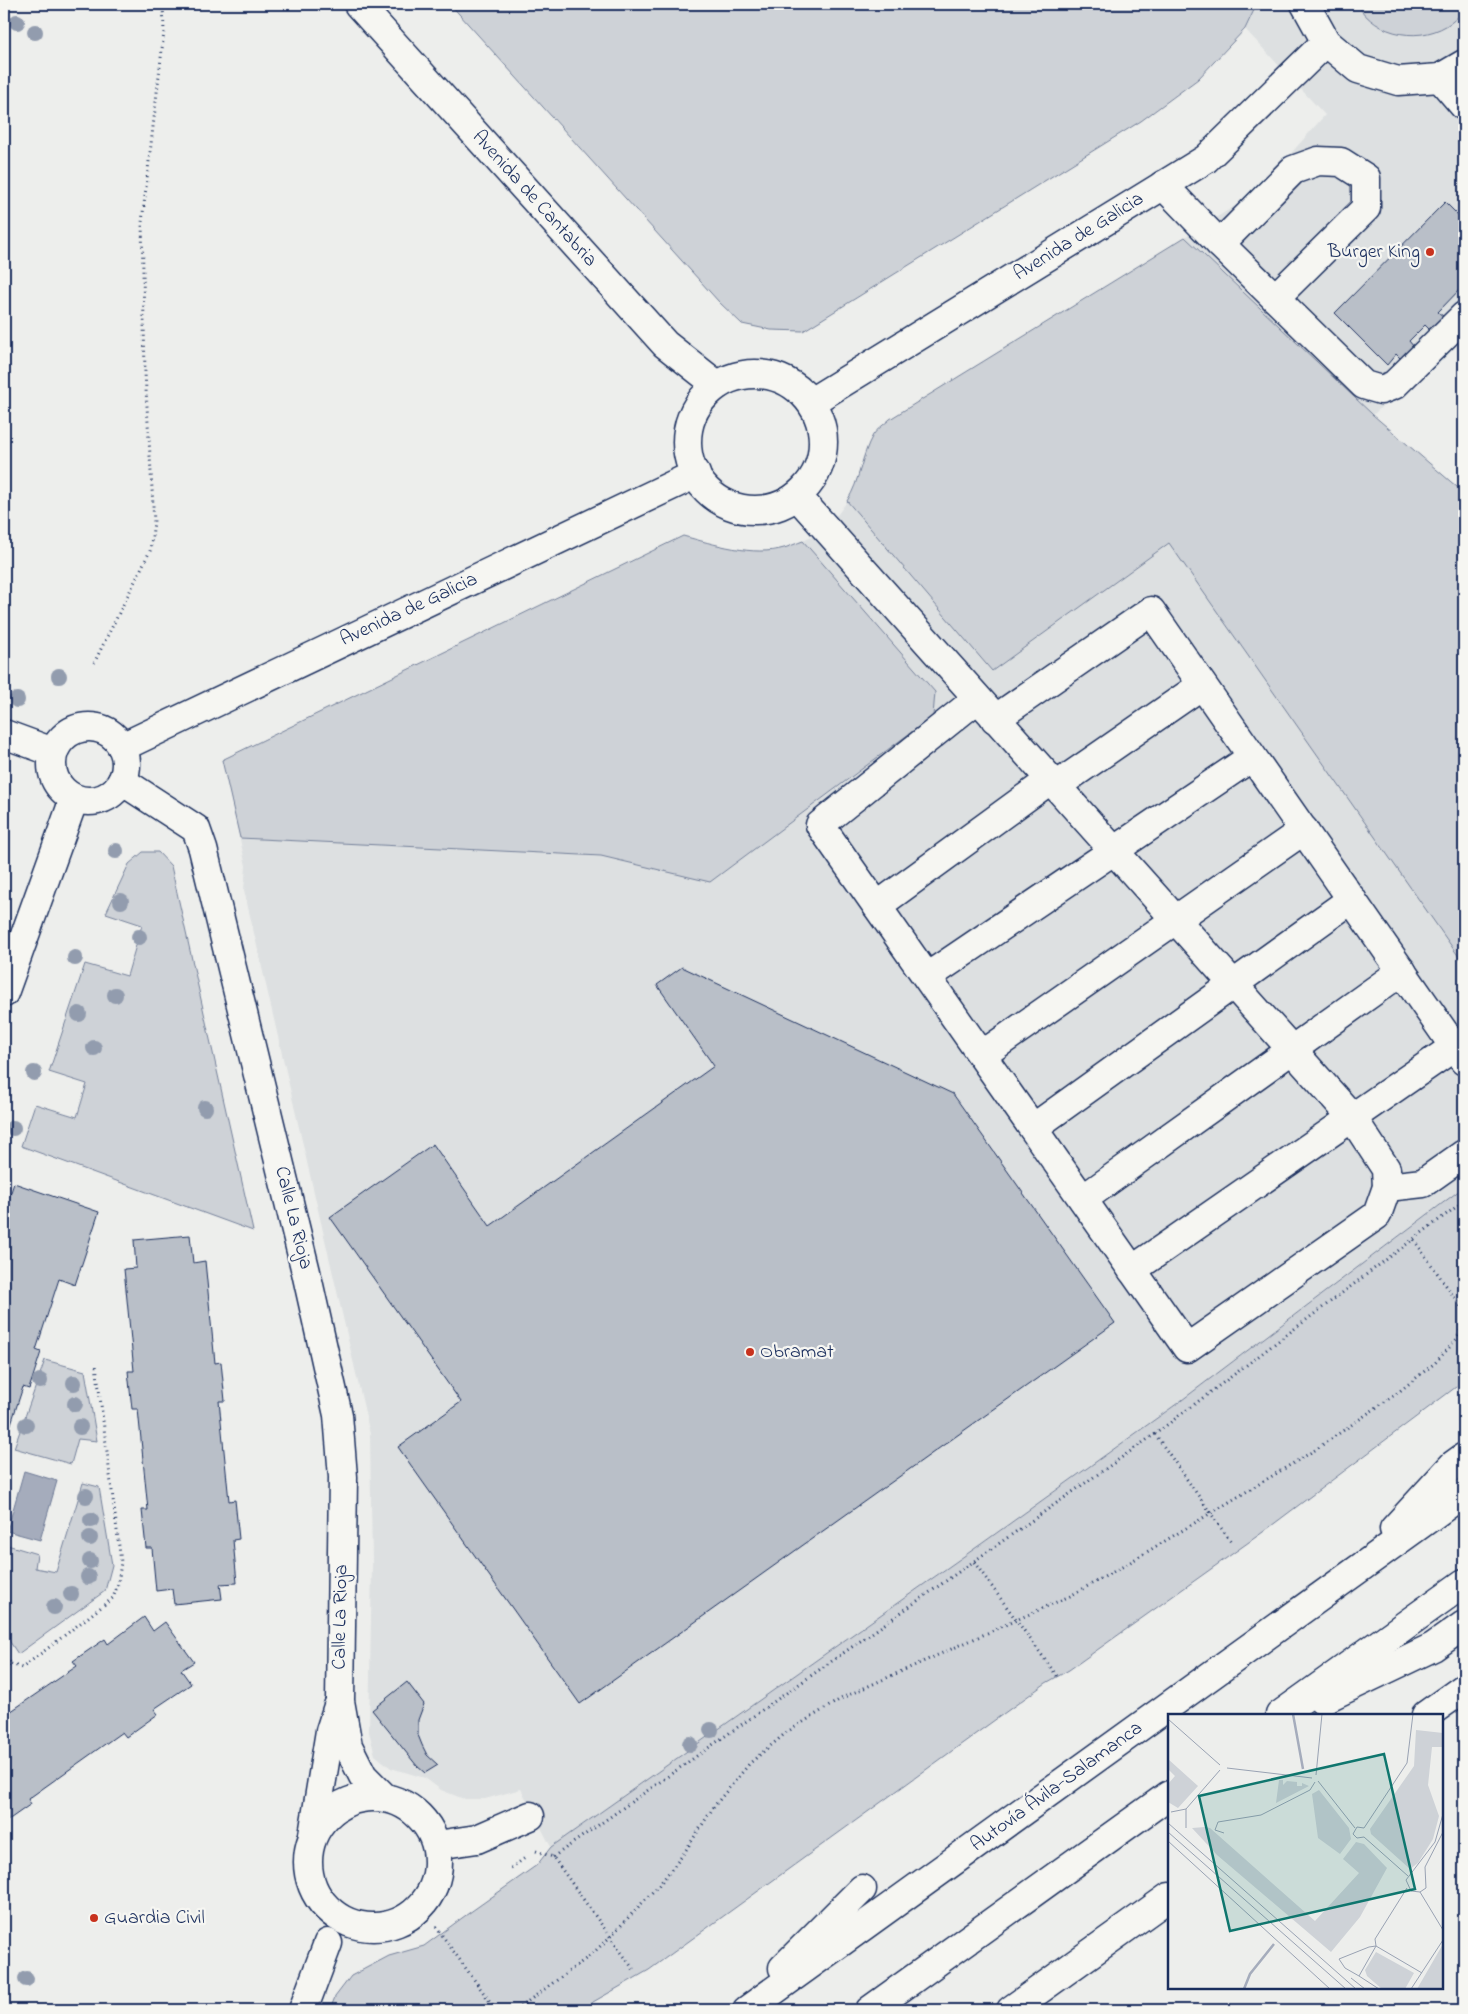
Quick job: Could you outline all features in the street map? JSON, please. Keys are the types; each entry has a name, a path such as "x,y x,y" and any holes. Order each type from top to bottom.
{"main road":[{"name":"Avenida de Cantabria","path":"358,4 665,344 717,385"},
{"path":"1305,4 1326,42 1358,69 1398,81 1440,78 1464,64"},
{"name":"Avenida de Galicia","path":"811,402 1206,158 1326,42"},
{"path":"1440,78 1464,106"},
{"path":"1220,244 1293,170 1318,161 1341,162 1366,178 1366,208 1275,298"},
{"path":"1163,185 1220,244 1364,385 1381,390 1394,385 1464,316"},
{"path":"757,373 777,377 796,388 811,402 820,421 824,442 820,462 811,481 796,496 776,507 753,510 730,505 710,493 696,474 689,456 688,436 692,416 702,399 717,385 736,377 757,373"},
{"name":"Avenida de Galicia","path":"122,747 696,474"},
{"path":"796,496 1352,1117 1386,1169 1387,1187 1377,1215 1187,1348 820,825 977,699"},
{"path":"995,719 1151,611 1459,1054 1352,1117 1132,1270"},
{"path":"877,906 1053,783 1202,685"},
{"path":"86,726 107,731 122,747 126,764 122,780 114,792 102,799 88,801 74,799 59,787 52,770 52,752 65,734 86,726"},
{"path":"4,734 52,752"},
{"path":"927,977 1252,757"},
{"name":"Calle La Rioja","path":"122,780 196,829 203,849 306,1272 338,1415 343,1478 340,1701 348,1746 363,1776 384,1797"},
{"path":"4,993 74,799"},
{"path":"982,1055 1304,830"},
{"path":"1033,1128 1352,899"},
{"path":"1083,1199 1402,971"},
{"path":"1387,1187 1423,1183 1464,1154"},
{"path":"1355,1570 1453,1465 1464,1456"},
{"name":"Autovía Ávila-Salamanca","path":"747,2010 1464,1493"},
{"path":"1281,1714 1464,1583"},
{"path":"1294,1714 1433,1647 1464,1625"},
{"path":"1427,1714 1464,1688"},
{"name":"Calle La Rioja","path":"312,1841 330,1731 340,1701"},
{"path":"369,1796 384,1797 402,1803 418,1814 429,1828 436,1845 438,1867 433,1888 421,1907 403,1920 382,1927 360,1926 340,1918 323,1903 312,1885 308,1862 312,1841 318,1827 328,1815 340,1805 354,1799 369,1796"},
{"path":"870,2010 1168,1796"},
{"path":"436,1845 477,1838 530,1816"},
{"path":"741,2010 862,1889"},
{"path":"1011,2010 1168,1898"},
{"path":"303,2010 328,1943"}],"path":[{"path":"94,664 150,551 154,522 145,373 142,222 164,32 163,4"},
{"path":"553,1858 1154,1434 1464,1201"},
{"path":"1414,1240 1464,1311"},
{"path":"516,2010 592,1955 610,1937 659,1885 682,1856 715,1805 750,1763 787,1732 844,1697 1077,1592 1315,1450 1396,1394 1434,1362 1457,1338 1464,1321"},
{"path":"4,1653 11,1664 22,1668 113,1598 118,1584 121,1562 96,1365"},
{"path":"1154,1434 1231,1542"},
{"path":"974,1562 1057,1676"},
{"path":"4,1669 11,1664"},
{"path":"511,1868 536,1850 553,1858 634,1970"},
{"path":"436,1927 496,2010"}],"shaded area":[{"path":"450,4 1254,4 1254,10 1245,29 1198,79 1141,121 803,331 771,330 742,324 719,302"},
{"path":"1254,4 1464,4 1464,328 1373,415 1464,493 1464,1187 1178,1403 551,1847 521,1789 485,1799 464,1799 441,1790 425,1778 391,1768 375,1755 369,1732 372,1564 370,1434 244,890 246,866 222,760 683,536 714,545 751,551 783,549 812,537 838,514 855,490 863,457 874,434 890,419 1243,201 1277,169 1325,115 1245,29 1254,10"},
{"path":"1357,4 1464,4 1464,7 1459,16 1440,29 1414,35 1401,34 1376,24 1365,15"},
{"path":"1185,237 1373,415 1464,493 1464,964 1169,543 992,671 847,501 855,485 873,435 890,419"},
{"path":"683,536 707,543 760,551 784,548 803,541 935,692 933,716 710,882 601,856 240,838 222,760"},
{"path":"143,852 158,852 171,866 253,1231 21,1146 35,1104 77,1117 87,1084 49,1072 85,964 127,976 142,925 106,913 129,864"},
{"path":"1464,1187 1464,1381 1263,1532 1069,1670 1046,1683 649,1970 579,2010 330,2010 335,1997 351,1976 389,1956 424,1946 537,1865 551,1847 1178,1403"},
{"path":"45,1360 85,1371 97,1441 78,1439 71,1464 14,1448"},
{"path":"83,1483 99,1487 112,1565 105,1591 18,1654 4,1633 4,1544 37,1554 35,1568 56,1572"}],"water":[{"path":"24,1471 57,1481 40,1540 7,1531"}],"building":[{"name":"Burger King","path":"1445,202 1462,219 1464,217 1464,285 1438,312 1444,317 1430,330 1425,325 1409,341 1414,347 1402,360 1396,354 1387,365 1335,313"},
{"name":"Obramat","path":"682,967 953,1094 1115,1323 580,1704 398,1447 461,1402 330,1217 433,1144 490,1226 714,1066 657,985"},
{"path":"14,1183 99,1212 75,1285 59,1279 36,1350 41,1352 29,1389 23,1387 4,1445 4,1213"},
{"path":"190,1235 193,1263 205,1261 215,1363 221,1362 225,1401 219,1401 229,1501 235,1500 239,1539 233,1540 237,1583 220,1584 222,1599 174,1604 172,1589 156,1591 152,1548 146,1548 142,1510 148,1510 138,1409 132,1409 128,1371 134,1371 124,1269 136,1268 134,1240"},
{"path":"144,1617 153,1631 165,1622 194,1662 181,1670 191,1684 154,1709 158,1714 126,1737 122,1732 28,1799 31,1804 4,1823 4,1716 77,1666 73,1661 105,1639 108,1644"},
{"path":"407,1682 424,1704 418,1720 418,1735 427,1755 438,1765 425,1773 417,1766 372,1710"}],"place":[{"name":"Burger King","path":"1430,252"},
{"name":"Obramat","path":"750,1352"},
{"name":"Guardia Civil","path":"94,1918"}]}
